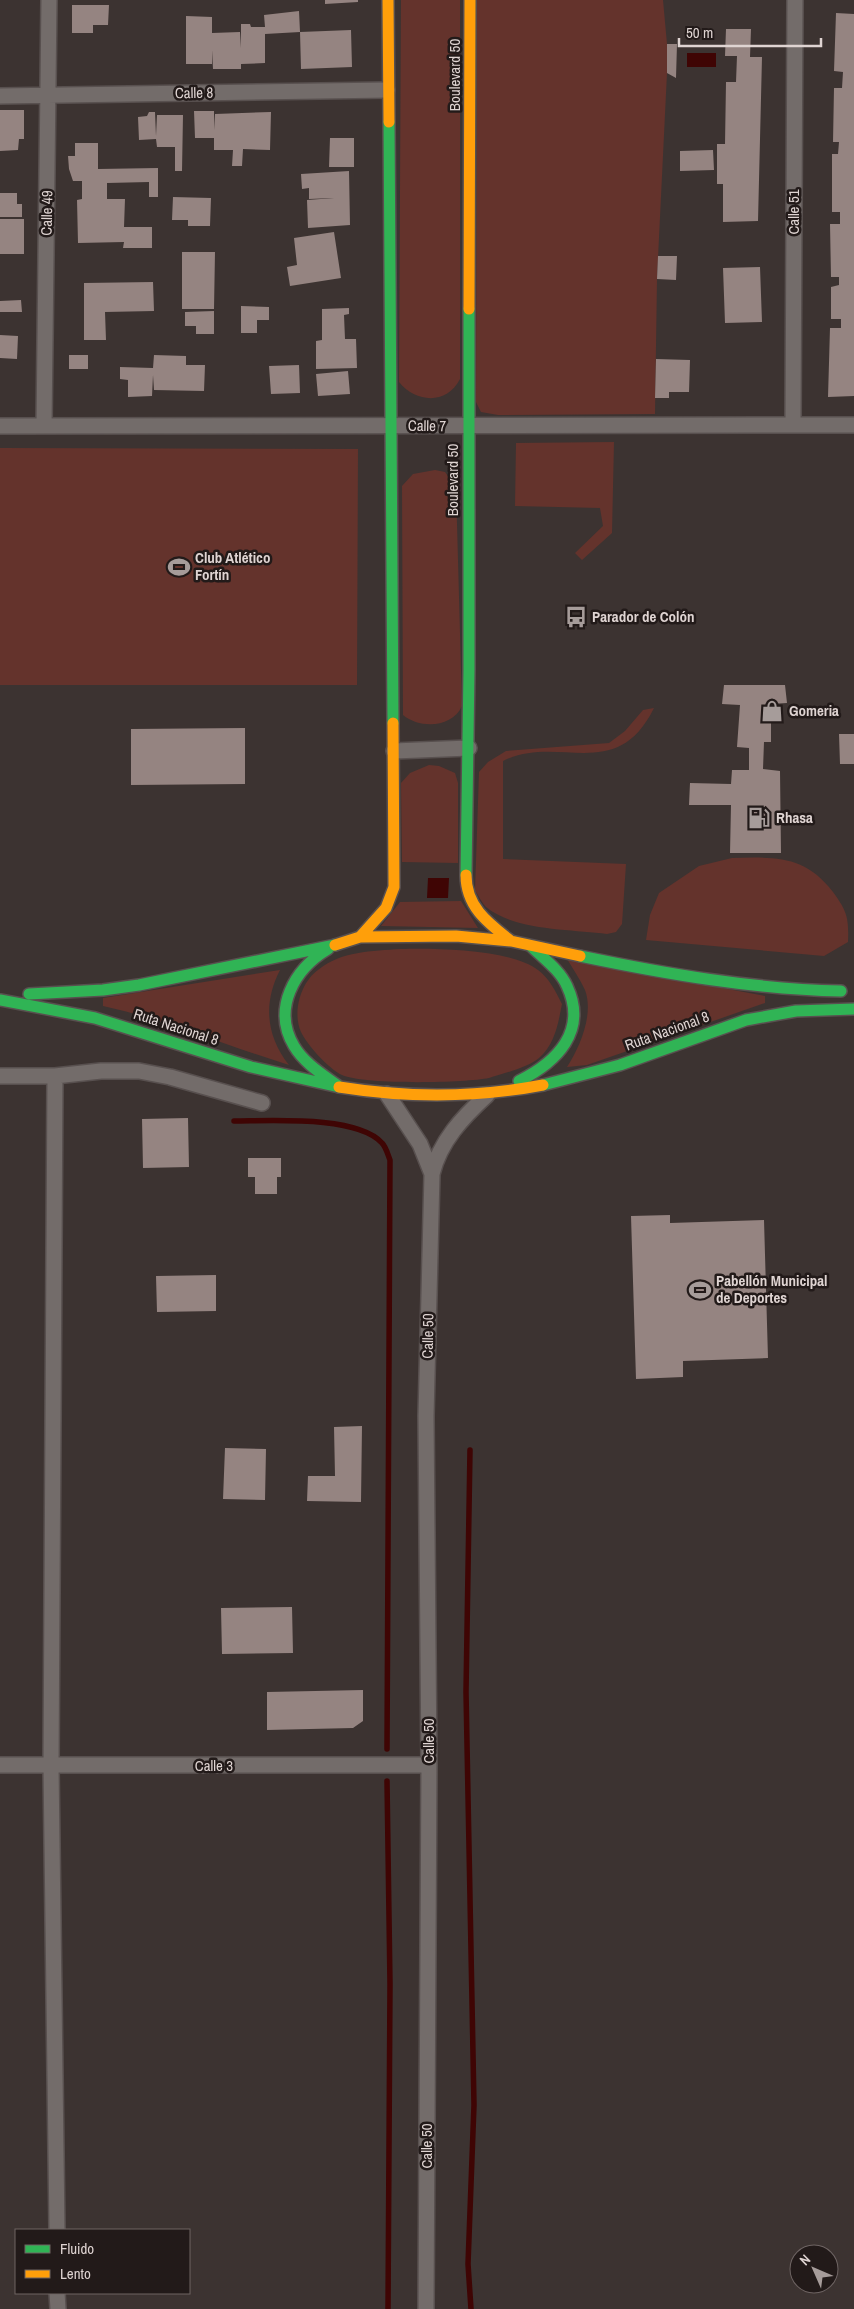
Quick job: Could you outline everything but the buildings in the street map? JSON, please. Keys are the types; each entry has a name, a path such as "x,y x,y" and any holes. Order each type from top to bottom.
{"main road":[{"path":"360,938 380,917 393,898 394,751 387,90 388,0"},
{"name":"Boulevard 50","path":"470,0 469,748 466,886 468,897 482,918 511,941"},
{"name":"Ruta Nacional 8","path":"0,996 103,990 139,985 360,938 456,936 511,941 718,982 803,990 854,991"},
{"name":"Ruta Nacional 8","path":"338,944 316,954 303,967 292,982 287,997 285,1015 287,1033 295,1047 308,1062 342,1089"},
{"name":"Ruta Nacional 8","path":"491,1092 544,1069 558,1057 574,1022 574,1004 567,986 555,970 531,946"},
{"name":"Ruta Nacional 8","path":"0,1000 97,1019 250,1067 342,1089 387,1094 460,1096 546,1084 604,1070 721,1027 763,1015 802,1009 854,1009"}],"street":[{"name":"Calle 49","path":"44,426 49,0"},
{"name":"Calle 51","path":"793,425 795,0"},
{"name":"Calle 8","path":"0,96 387,90"},
{"name":"Calle 7","path":"0,426 854,425"},
{"path":"394,751 469,748"},
{"path":"0,1076 55,1076 101,1071 139,1071 170,1077 262,1103"},
{"path":"55,1076 51,1766 57,2229"},
{"name":"Calle 50","path":"426,2309 429,1765 426,1416 432,1174 436,1157 443,1144 473,1108 491,1092"},
{"name":"Calle 50","path":"387,1094 420,1144 432,1174"},
{"name":"Calle 3","path":"0,1765 429,1765"},
{"path":"57,2294 58,2309"}],"shaded area":[{"path":"401,0 460,0 460,379 447,393 431,398 414,394 399,382"},
{"path":"477,0 663,0 667,44 667,73 657,279 655,414 498,415 481,412 476,402"},
{"path":"687,53 716,53 716,67 687,67"},
{"path":"614,442 612,533 582,560 575,553 603,526 600,508 515,506 516,443"},
{"name":"Club Atlético Fortín","path":"0,448 358,449 357,685 0,685"},
{"path":"435,470 445,472 456,487 462,706 451,719 435,724 427,724 410,720 403,715 402,486 413,474"},
{"path":"654,708 639,731 622,745 604,751 585,753 544,752 524,754 503,761 503,859 626,864 622,924 616,932 607,934 528,925 498,915 486,907 475,891 479,772 488,762 506,751 609,743 625,731 643,710"},
{"path":"429,765 439,766 455,773 458,783 458,863 402,862 401,783 410,773"},
{"path":"732,858 762,858 788,861 811,871 833,892 841,904 847,921 848,942 824,956 646,940 650,915 659,893 699,866"},
{"path":"428,878 449,878 448,898 427,898"},
{"path":"461,901 478,928 381,926 400,902"},
{"path":"401,949 472,951 510,958 538,970 549,981 562,1004 555,1033 549,1046 539,1058 529,1064 489,1078 477,1080 392,1082 354,1078 337,1072 308,1043 298,1024 298,1007 307,982 318,970 337,959 357,953"},
{"path":"567,959 765,996 765,1003 587,1065 567,1067 581,1040 588,1009 585,990"},
{"path":"280,970 271,995 270,1019 276,1043 289,1065 174,1026 103,1006 103,998"}],"waterway":[{"path":"234,1121 312,1122 353,1128 370,1134 382,1143 390,1160 387,1749"},
{"path":"470,1450 466,1692 474,2105 468,2264 471,2309"},
{"path":"387,1781 390,1984 388,2309"}],"traffic: fast":[{"path":"389,122 393,723"},
{"path":"466,875 469,670 469,309"},
{"path":"29,994 103,990 139,985 335,945"},
{"path":"519,1081 533,1073 556,1054 565,1043 571,1031 574,1017 573,1002 564,980 556,969 531,946"},
{"path":"328,949 305,967 296,979 286,1004 285,1018 288,1032 298,1052 314,1068 337,1085"},
{"path":"580,956 710,980 808,990 841,991"},
{"path":"0,1000 95,1018 251,1067 339,1087"},
{"path":"543,1085 620,1065 746,1020 796,1011 854,1009"}],"traffic: slow":[{"path":"388,0 389,122"},
{"path":"469,309 470,0"},
{"path":"360,937 386,908 394,887 393,723"},
{"path":"466,875 467,886 474,905 494,928 511,941"},
{"path":"335,945 360,937 456,936 511,941 580,956"},
{"path":"339,1087 390,1093 441,1095 492,1092 543,1085"}],"place":[{"name":"Club Atlético Fortín","path":"179,567"},
{"name":"Parador de Colón","path":"576,617"},
{"name":"Gomeria","path":"772,711"},
{"name":"Rhasa","path":"759,818"},
{"name":"Pabellón Municipal de Deportes","path":"700,1290"}]}
